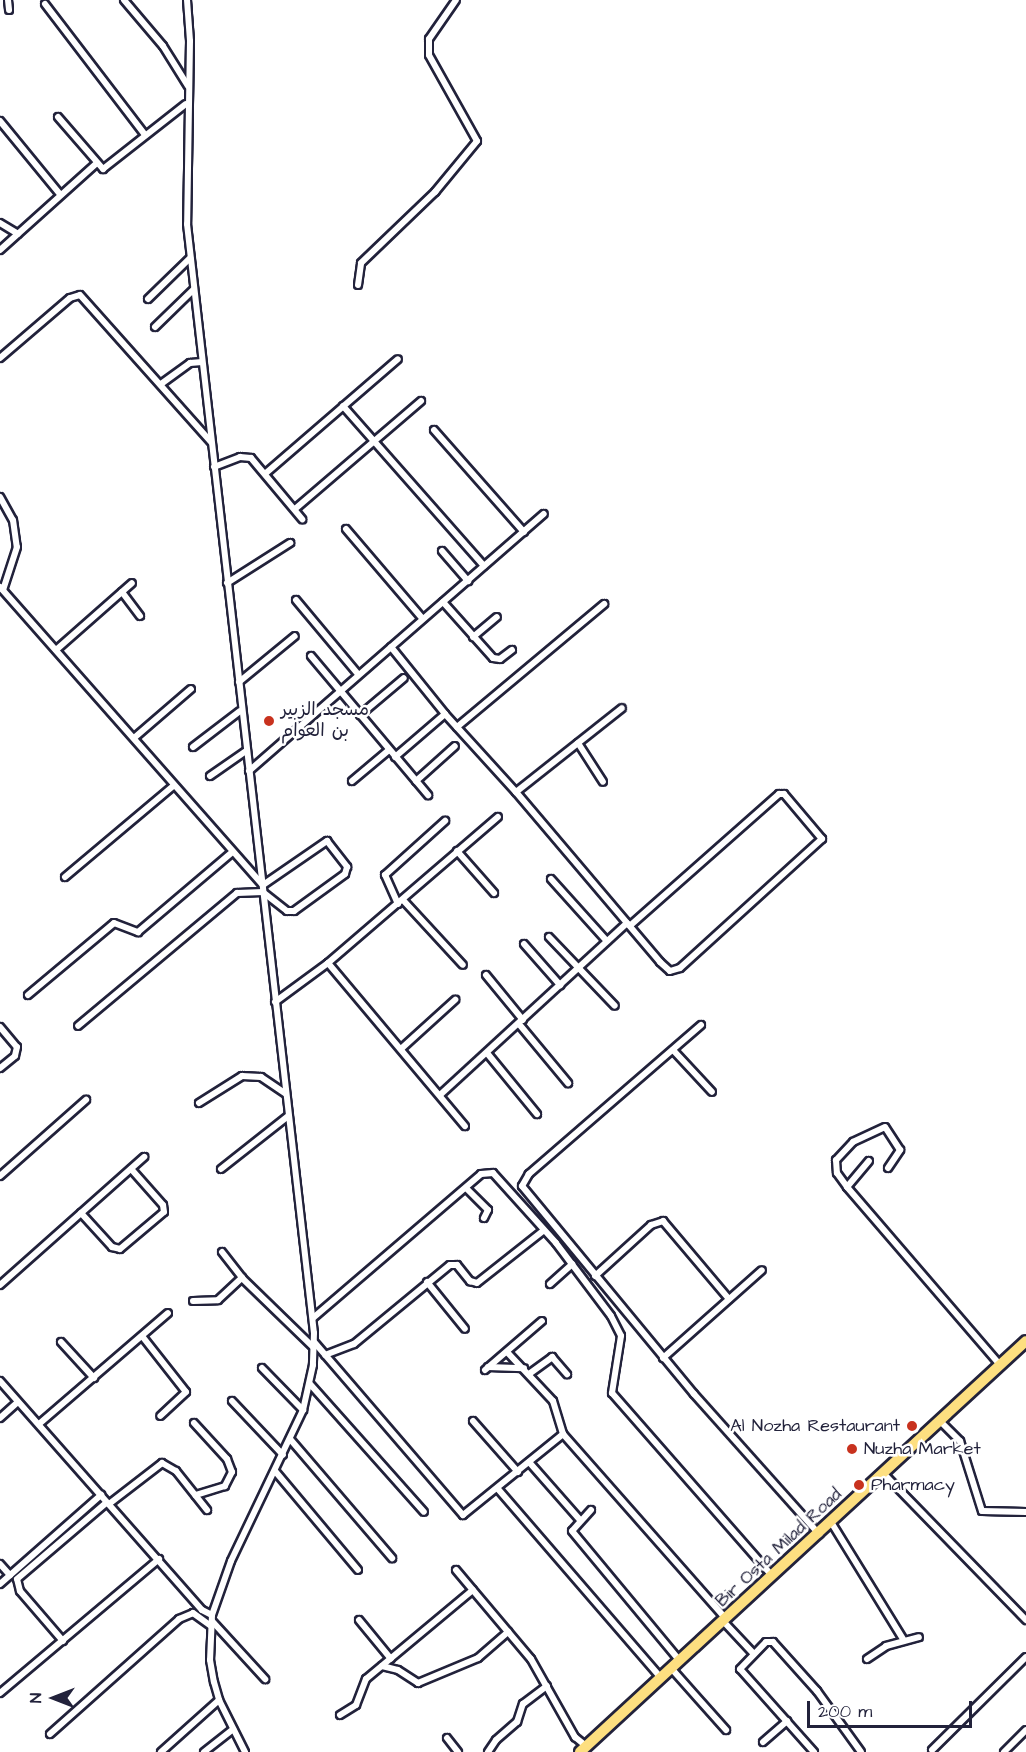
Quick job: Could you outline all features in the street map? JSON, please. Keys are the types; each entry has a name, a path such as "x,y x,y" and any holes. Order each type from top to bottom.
{"main road":[{"name":"Bir Osta Milad Road","path":"583,1749 941,1422 1026,1341"}],"street":[{"path":"8,0 9,10"},
{"path":"124,0 163,46 188,86"},
{"path":"187,0 188,86 186,104 190,258 239,682 240,711 313,1318 314,1345 310,1384 303,1410 231,1560 212,1620 210,1660 219,1700 245,1752"},
{"path":"358,285 361,263 435,192 477,141 429,55 429,39 456,0"},
{"path":"45,4 145,135"},
{"path":"58,117 96,164 103,169 186,104"},
{"path":"0,121 59,193"},
{"path":"0,250 59,193 96,164"},
{"path":"0,223 18,234"},
{"path":"148,299 190,258"},
{"path":"155,327 194,289"},
{"path":"0,358 70,298 80,295 211,442"},
{"path":"266,473 398,359"},
{"path":"160,384 189,363 202,362"},
{"path":"295,509 422,401"},
{"path":"343,406 484,566"},
{"path":"435,430 524,532"},
{"path":"214,467 247,456 266,473 302,519"},
{"path":"0,497 13,520 17,547 1,589 134,738 263,888 288,911 294,911 345,873 347,867 327,841 263,888 237,893 78,1026"},
{"path":"249,771 357,673 443,603 544,514"},
{"path":"346,528 423,619"},
{"path":"227,583 290,543"},
{"path":"442,551 468,581"},
{"path":"56,650 132,583"},
{"path":"122,592 140,616"},
{"path":"296,600 357,673"},
{"path":"443,603 496,660 512,650"},
{"path":"457,727 604,604"},
{"path":"473,637 497,617"},
{"path":"239,682 295,636"},
{"path":"391,647 445,714 516,792 629,924 667,969 677,970 822,839 784,794 779,794 629,924 606,940 521,1022 440,1095"},
{"path":"311,657 428,795"},
{"path":"360,715 404,678"},
{"path":"134,738 190,689"},
{"path":"516,792 622,708"},
{"path":"193,747 240,711"},
{"path":"395,757 445,714"},
{"path":"578,743 603,782"},
{"path":"416,781 455,746"},
{"path":"352,781 389,750"},
{"path":"210,776 246,751"},
{"path":"66,877 173,786"},
{"path":"275,1002 328,963 498,817"},
{"path":"445,821 385,875 400,902 463,965"},
{"path":"457,851 494,893"},
{"path":"28,995 114,923 130,932 138,932 231,853"},
{"path":"551,879 606,940"},
{"path":"549,937 615,1006"},
{"path":"524,944 560,985"},
{"path":"328,963 402,1048 465,1126"},
{"path":"486,975 568,1083"},
{"path":"402,1048 455,1000"},
{"path":"701,1025 522,1181 525,1191 663,1358 819,1534"},
{"path":"0,1027 17,1051 0,1068"},
{"path":"673,1050 712,1092"},
{"path":"487,1053 537,1114"},
{"path":"199,1103 242,1076 261,1077 286,1093"},
{"path":"0,1176 86,1100"},
{"path":"221,1169 288,1116"},
{"path":"888,1168 900,1150 885,1127 860,1137 837,1157 836,1171 847,1187 1000,1365"},
{"path":"0,1285 144,1157"},
{"path":"847,1187 869,1161"},
{"path":"81,1213 112,1247 120,1249 164,1212 163,1205 131,1169"},
{"path":"313,1318 481,1174 493,1173 601,1299 620,1332 612,1393 772,1576"},
{"path":"466,1188 488,1210 484,1218"},
{"path":"595,1276 651,1226 663,1221 729,1299"},
{"path":"325,1355 354,1344 428,1282 454,1264 477,1283 544,1230"},
{"path":"222,1252 242,1278 325,1355 463,1515 498,1489 563,1434"},
{"path":"550,1284 572,1264"},
{"path":"663,1358 762,1270"},
{"path":"193,1301 218,1300 242,1278"},
{"path":"428,1282 465,1329"},
{"path":"39,1425 168,1313"},
{"path":"524,1368 486,1368 542,1321"},
{"path":"142,1336 186,1392 159,1416"},
{"path":"61,1342 94,1378"},
{"path":"507,1352 530,1374 558,1408 563,1434 753,1653"},
{"path":"530,1374 552,1357 567,1374"},
{"path":"262,1368 303,1410"},
{"path":"0,1381 265,1679"},
{"path":"310,1384 424,1512"},
{"path":"232,1401 283,1455"},
{"path":"0,1418 18,1402"},
{"path":"473,1421 518,1472"},
{"path":"941,1422 960,1441 982,1510 1026,1512"},
{"path":"194,1423 227,1459 232,1472 225,1486 195,1495"},
{"path":"290,1440 392,1558"},
{"path":"529,1462 580,1520"},
{"path":"63,1641 20,1591 17,1579 108,1503 162,1463 176,1471 207,1510"},
{"path":"275,1471 358,1570"},
{"path":"884,1474 1026,1620"},
{"path":"498,1489 660,1677"},
{"path":"0,1584 101,1495"},
{"path":"591,1510 572,1528 574,1535 726,1730"},
{"path":"831,1522 903,1640"},
{"path":"0,1693 159,1559"},
{"path":"0,1564 10,1575"},
{"path":"456,1570 508,1632 547,1686 574,1737 583,1749"},
{"path":"340,1715 356,1705 363,1684 382,1666 473,1590"},
{"path":"50,1734 179,1618 193,1612 212,1620"},
{"path":"359,1620 391,1659"},
{"path":"382,1666 398,1670 418,1683 485,1654 508,1632"},
{"path":"867,1659 903,1640 920,1637"},
{"path":"814,1752 740,1671 740,1666 766,1641 773,1642 821,1696 861,1752"},
{"path":"933,1750 1026,1657"},
{"path":"488,1752 496,1740 517,1722 523,1704 547,1686"},
{"path":"161,1752 219,1700"},
{"path":"763,1742 788,1721"},
{"path":"204,1752 233,1730"},
{"path":"1004,1752 1026,1730"},
{"path":"447,1738 458,1752"}],"place":[{"name":"مسجد الزبير بن العوام","path":"269,721"},
{"name":"Al Nozha Restaurant","path":"912,1426"},
{"name":"Nuzha Market","path":"852,1449"},
{"name":"Pharmacy","path":"859,1485"}]}
